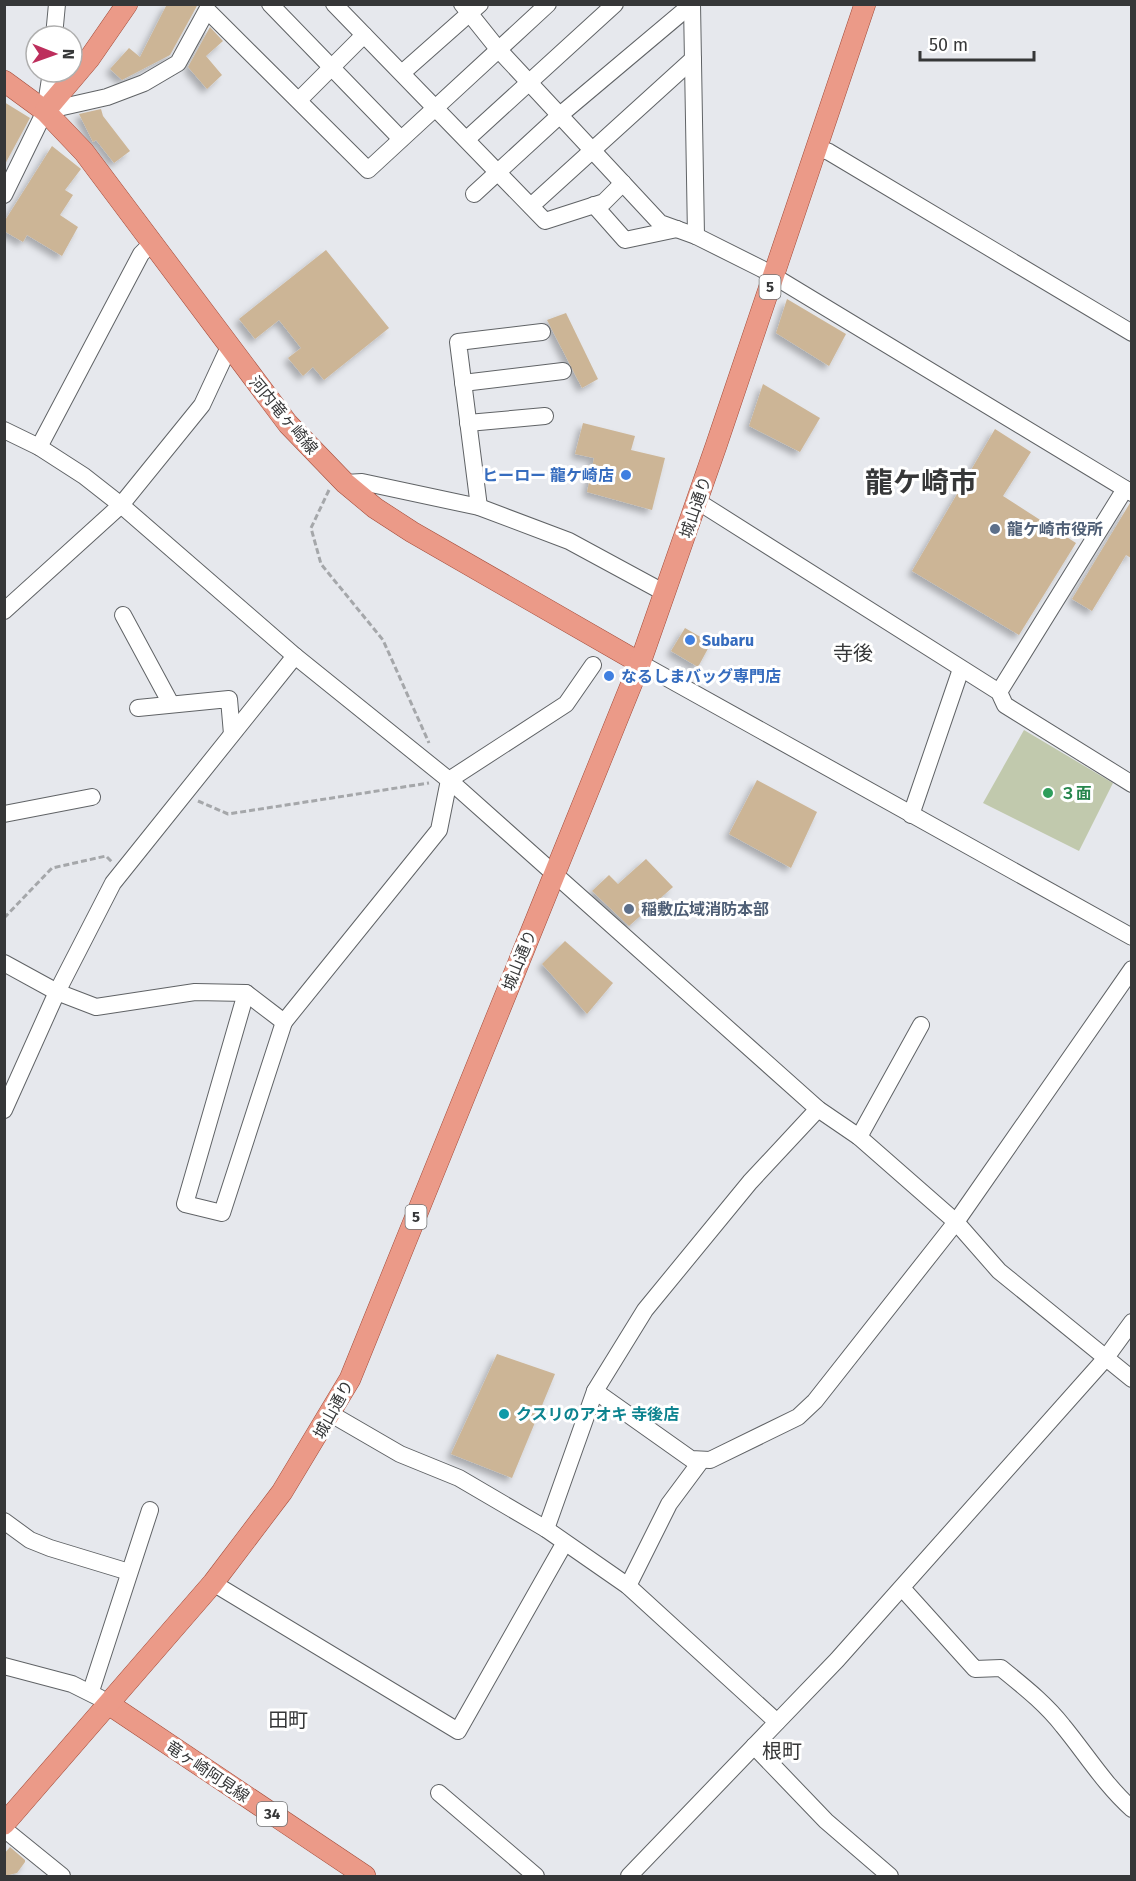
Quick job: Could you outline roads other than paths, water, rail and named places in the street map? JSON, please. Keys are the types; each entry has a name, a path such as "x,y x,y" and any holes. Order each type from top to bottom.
{"main road":[{"path":"45,111 95,52 127,4"},
{"name":"城山通り","path":"4,1826 213,1583 282,1492 331,1414 356,1365 640,663 865,4"},
{"name":"河内竜ヶ崎線","path":"4,81 45,111 84,152 288,424 341,479 375,508 412,532 640,663"},
{"name":"竜ヶ崎阿見線","path":"110,1705 355,1874"}],"street":[{"path":"55,24 57,4"},
{"path":"270,4 401,139"},
{"path":"334,4 545,221 603,202 623,183"},
{"path":"45,111 106,98 144,82 178,63 209,7 368,170 548,4"},
{"path":"467,139 530,84 615,4"},
{"path":"692,4 696,236"},
{"path":"474,194 560,115 692,4"},
{"path":"402,73 471,7 498,49 660,223 696,236 773,276 1128,491 999,692"},
{"path":"298,100 364,35"},
{"path":"531,206 693,59"},
{"path":"4,195 45,111 49,84"},
{"path":"816,147 829,152 1131,333"},
{"path":"594,205 625,240 677,229"},
{"path":"39,447 141,254 152,243"},
{"path":"479,507 458,342 542,332"},
{"path":"4,610 121,505 202,405 228,346"},
{"path":"463,383 563,371"},
{"path":"468,423 545,416"},
{"path":"4,430 39,447 84,476 121,505 295,656 449,780 553,876 818,1109 859,1137 956,1222 999,1271 1131,1379"},
{"path":"341,479 479,507 568,541 665,593"},
{"path":"697,501 999,692 1005,705 1131,784"},
{"path":"123,615 171,704"},
{"path":"4,1110 57,992 113,883 295,656"},
{"path":"640,663 1131,937"},
{"path":"246,993 185,1204 222,1213 284,1022 439,830 449,780 566,704 593,665"},
{"path":"912,815 961,669"},
{"path":"138,708 229,699 232,734"},
{"path":"4,814 92,797"},
{"path":"4,963 57,992 96,1007 195,992 246,993 284,1022"},
{"path":"595,1391 691,1459 701,1461 710,1460 798,1418 822,1392 956,1222 1131,969"},
{"path":"859,1137 921,1025"},
{"path":"546,1529 595,1391 645,1310 750,1182 818,1109"},
{"path":"629,1876 902,1588 1105,1359 1131,1322"},
{"path":"331,1414 400,1454 459,1478 546,1529 564,1544 628,1586 777,1722"},
{"path":"628,1586 669,1504 701,1461"},
{"path":"91,1692 150,1510"},
{"path":"4,1521 30,1540 129,1572"},
{"path":"213,1583 458,1731 564,1544"},
{"path":"902,1588 975,1670 1001,1668 1035,1695 1062,1724 1094,1767 1131,1809"},
{"path":"4,1666 72,1684 91,1692 110,1705"},
{"path":"754,1746 826,1821 890,1876"},
{"path":"439,1793 536,1876"},
{"path":"4,1826 62,1876"}],"place":[{"name":"ヒーロー 龍ケ崎店","path":"626,475"},
{"name":"龍ケ崎市役所","path":"995,529"},
{"name":"Subaru","path":"690,640"},
{"name":"なるしまバッグ専門店","path":"609,676"},
{"name":"３面","path":"1048,793"},
{"name":"稲敷広域消防本部","path":"629,909"},
{"name":"クスリのアオキ 寺後店","path":"504,1414"}],"district":[{"name":"龍ケ崎市","path":"921,482"},
{"name":"寺後","path":"853,653"},
{"name":"田町","path":"288,1720"},
{"name":"根町","path":"782,1751"}]}
